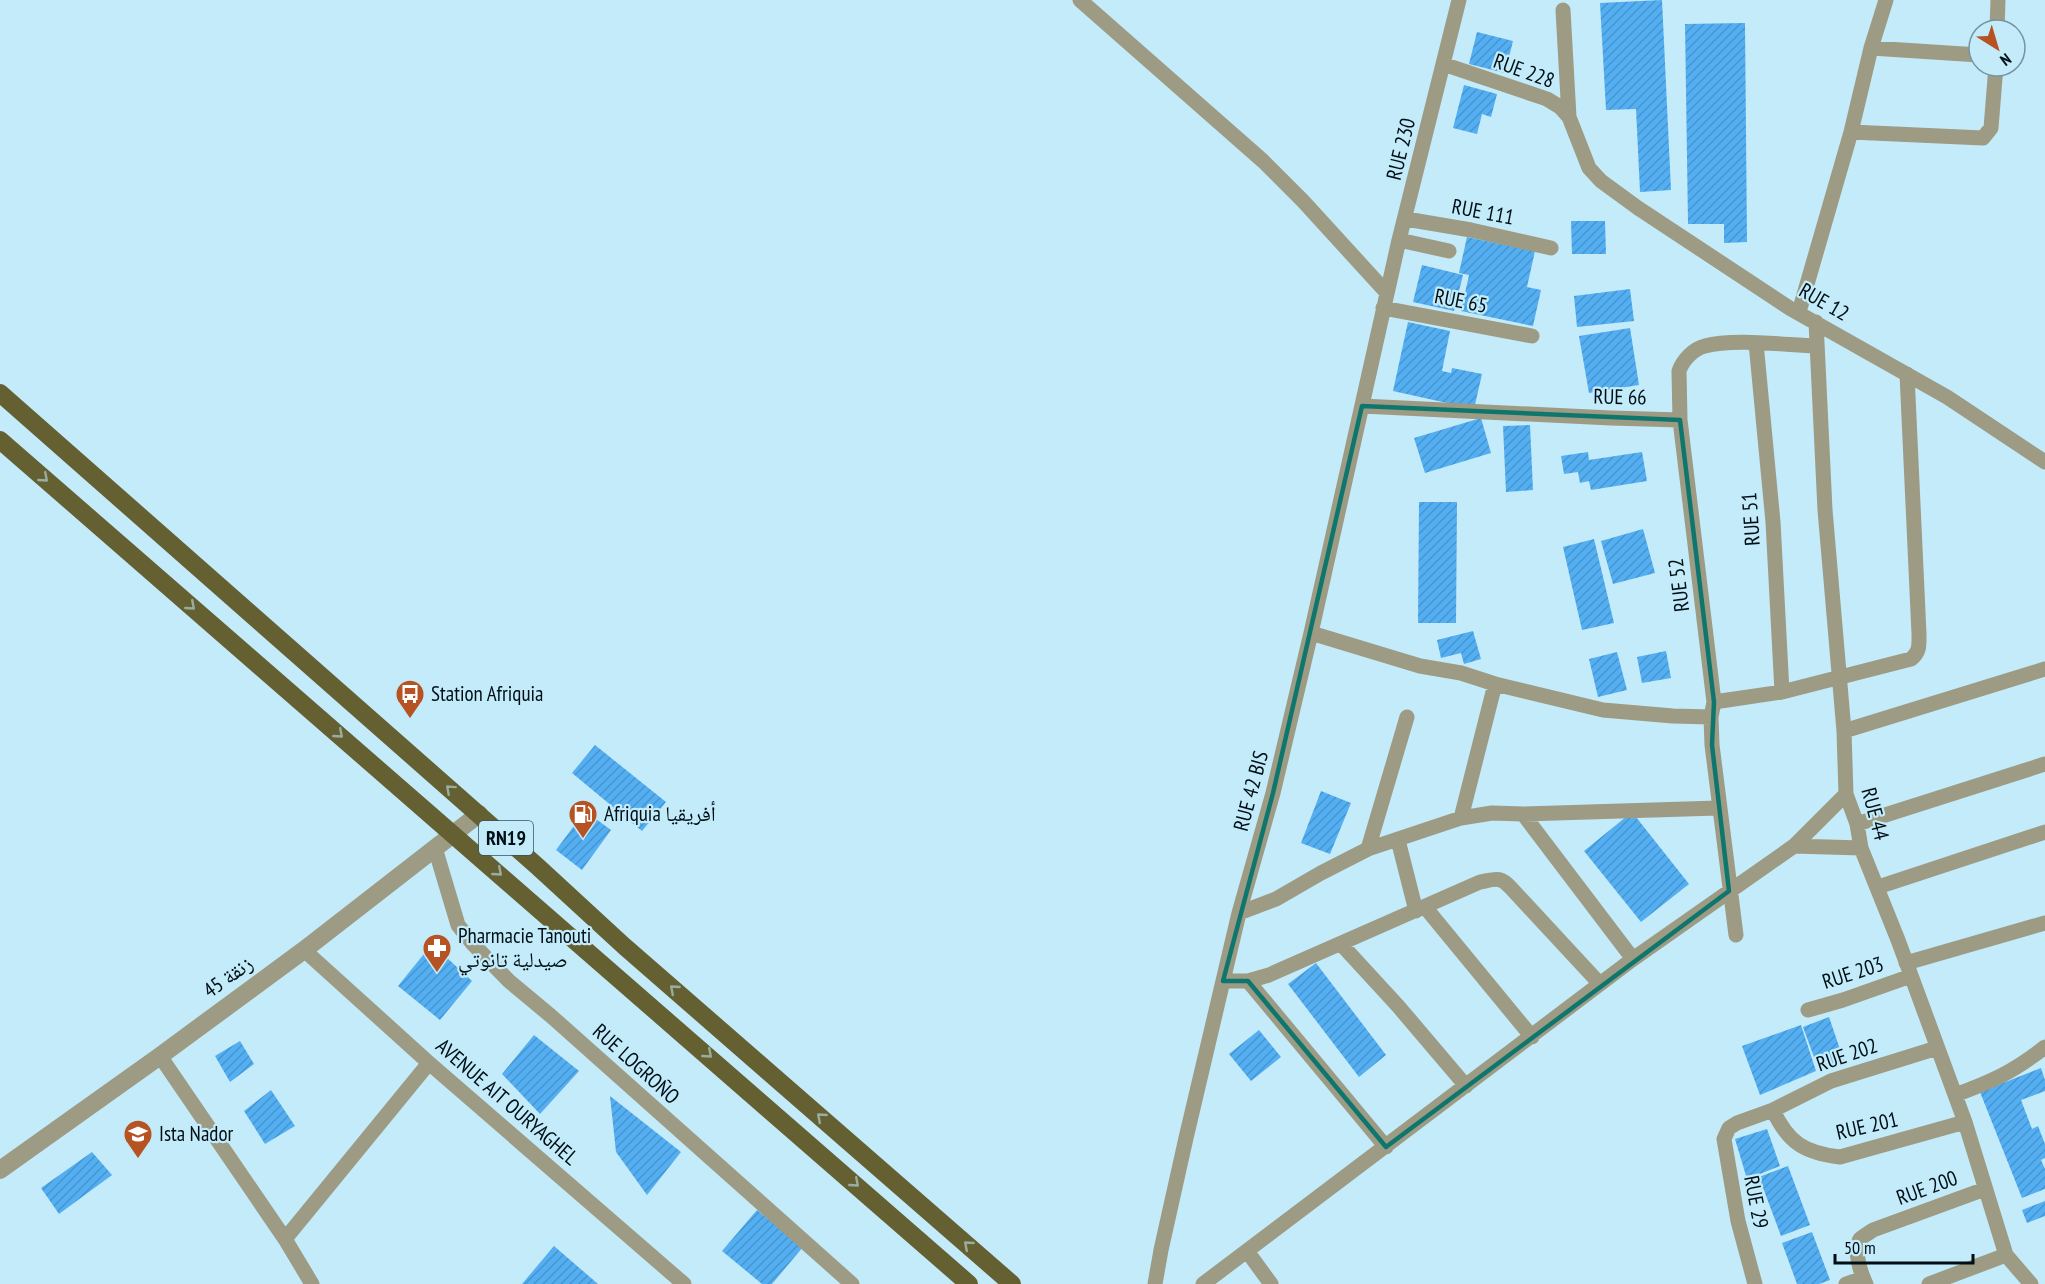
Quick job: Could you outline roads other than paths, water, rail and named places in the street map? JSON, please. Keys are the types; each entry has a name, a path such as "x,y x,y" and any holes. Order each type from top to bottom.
{"main road":[{"name":"RN19","path":"0,393 478,814 624,946 1012,1284"},
{"name":"RN19","path":"0,440 657,1009 969,1284"}],"street":[{"path":"1080,0 1263,161 1303,201 1385,301"},
{"name":"RUE 230","path":"1385,301 1459,0"},
{"path":"1799,312 1886,0"},
{"path":"1997,18 1998,0"},
{"path":"1563,10 1569,117"},
{"path":"1871,48 1967,55"},
{"name":"RUE 228","path":"1443,64 1547,99 1560,107 1569,117 1589,168"},
{"path":"1851,132 1983,138 1992,128 1995,78"},
{"name":"RUE 12","path":"1589,168 1601,181 1638,208 1799,312 1947,397 2045,462"},
{"name":"RUE 111","path":"1406,219 1551,248"},
{"path":"1399,240 1449,251"},
{"name":"RUE 65","path":"1385,301 1532,336"},
{"name":"RUE 42 BIS","path":"1155,1284 1166,1227 1239,913 1273,793 1311,633 1385,301"},
{"name":"RUE 44","path":"1816,322 1825,510 1844,731 1846,794 1857,824 1862,848 1965,1122 2006,1255 2031,1284"},
{"name":"RUE 66","path":"1362,406 1680,420 1679,371 1688,356 1704,346 1756,343 1817,346"},
{"name":"RUE 51","path":"1756,343 1773,522 1782,692"},
{"path":"1311,633 1420,666 1461,673 1495,684 1604,710 1673,716 1712,709 1911,659 1919,648 1907,374"},
{"name":"RUE 52","path":"1680,420 1712,709 1712,745 1718,808 1729,891"},
{"path":"1844,731 2045,669"},
{"path":"1461,818 1495,684"},
{"path":"1368,849 1407,717"},
{"path":"1857,824 2045,764"},
{"path":"1203,1284 1633,959 1794,846 1846,794"},
{"path":"1239,913 1276,899 1368,849 1461,818 1492,813 1718,808"},
{"name":"زنقة 45","path":"0,1170 304,950 478,814"},
{"path":"1523,814 1633,959"},
{"path":"1878,887 2045,832"},
{"path":"1398,840 1420,909 1532,1037"},
{"path":"1794,846 1862,848"},
{"name":"RUE LOGROÑO","path":"435,848 458,925 473,944 509,981 852,1284"},
{"path":"1223,981 1248,981 1269,975 1480,882 1499,879 1504,881 1600,984"},
{"path":"1729,891 1736,935"},
{"name":"RUE 203","path":"1808,1010 1843,1000 1908,970 2045,923"},
{"path":"1341,944 1398,1006 1466,1086"},
{"name":"AVENUE AIT OURYAGHEL","path":"304,950 429,1063 684,1284"},
{"path":"1248,981 1386,1147"},
{"path":"1955,1095 2006,1075 2045,1047"},
{"name":"RUE 202","path":"1773,1110 1831,1081 1937,1048"},
{"path":"160,1056 285,1239 312,1284"},
{"path":"285,1239 429,1063"},
{"name":"RUE 201","path":"1773,1110 1780,1125 1800,1146 1818,1155 1840,1157 1855,1155 1965,1122"},
{"name":"RUE 29","path":"1755,1284 1742,1239 1724,1139 1730,1128 1737,1123 1773,1110"},
{"name":"RUE 200","path":"1864,1281 1858,1258 1860,1239 1873,1230 1985,1189"},
{"path":"1246,1251 1271,1284"},
{"path":"1929,1284 2006,1255"},
{"path":"1846,1284 1864,1281"}],"place":[{"name":"Station Afriquia","path":"410,720"},
{"name":"Afriquia أفريقيا","path":"583,840"},
{"name":"Pharmacie Tanouti صيدلية تانوتي","path":"437,974"},
{"name":"Ista Nador","path":"138,1160"}]}
